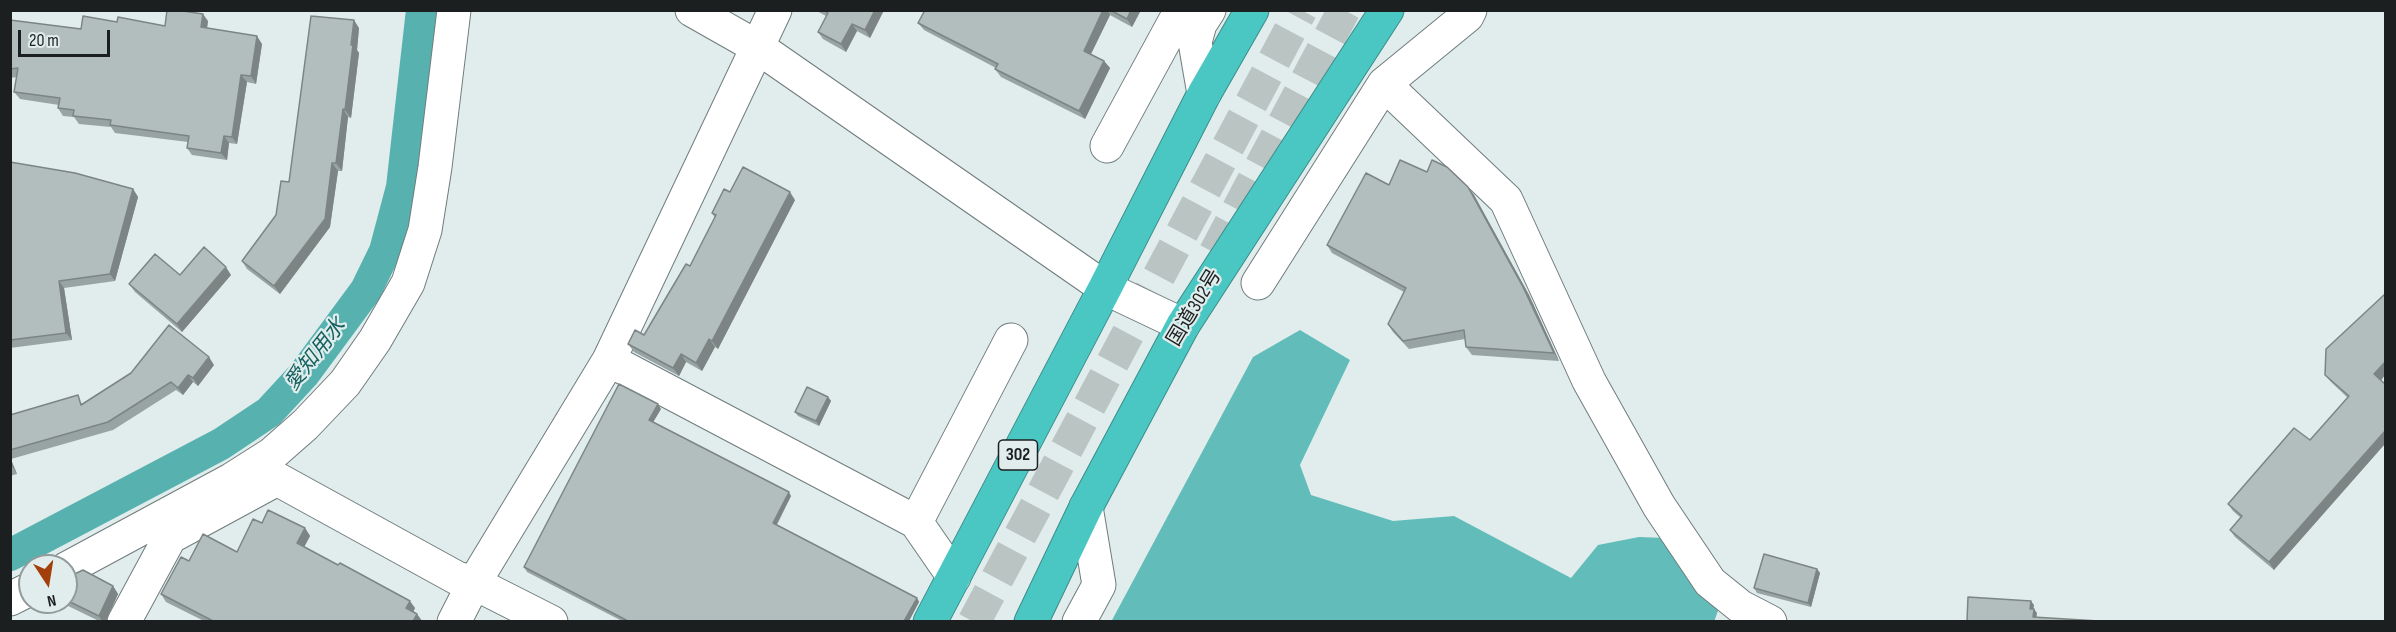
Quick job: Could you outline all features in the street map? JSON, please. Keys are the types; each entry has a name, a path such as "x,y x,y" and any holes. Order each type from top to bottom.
{"highway":[{"name":"302","path":"930,621 1204,94 1252,10"},
{"name":"国道302号","path":"1031,621 1086,507 1183,325 1387,10"}],"street":[{"path":"78,563 231,480 272,453 305,425 345,383 375,340 408,283 425,230 435,167 453,10"},
{"path":"692,10 759,48 1105,288 1183,325"},
{"path":"454,621 474,583 609,360 759,48 775,10"},
{"path":"1107,146 1181,10"},
{"path":"1204,94 1195,42 1200,24 1209,10"},
{"path":"1258,283 1384,84 1467,16 1470,10"},
{"path":"1384,84 1506,200 1589,381 1659,506 1710,582 1741,607 1770,621"},
{"path":"916,522 1011,340"},
{"path":"609,360 916,522 954,577"},
{"path":"124,621 170,537 277,480 457,578 474,583 551,621"},
{"path":"1079,621 1099,585 1086,507"}],"shaded area":[{"path":"1300,330 1350,360 1300,465 1311,495 1393,521 1454,516 1571,578 1598,545 1639,537 1665,538 1720,605 1714,622 1111,622 1253,357"}],"building":[{"path":"167,10 203,14 201,27 257,36 251,76 241,75 232,137 224,136 221,153 187,148 189,136 110,125 111,120 73,116 74,110 58,108 60,98 14,92 18,68 10,69 10,20 81,29 83,16 117,22 118,17 165,26"},
{"path":"824,10 875,10 865,30 852,24 841,44 818,32 828,13"},
{"path":"925,10 1103,10 1084,51 1104,61 1079,111 995,69 998,64 918,23"},
{"path":"1110,10 1131,10 1127,19"},
{"path":"311,16 354,20 345,110 343,109 336,163 332,163 325,219 274,286 242,261 276,215 281,181 289,182"},
{"path":"1400,160 1427,172 1432,160 1447,167 1468,187 1523,287 1554,353 1466,347 1464,330 1403,341 1388,324 1406,288 1327,245 1366,173 1389,185"},
{"path":"10,162 75,173 133,189 110,274 59,281 66,333 10,340"},
{"path":"743,167 790,192 712,341 709,339 696,363 681,354 673,368 628,344 635,330 644,335 686,264 690,266 716,215 712,213 724,189 730,192"},
{"path":"204,247 226,267 177,324 129,284 155,254 180,275"},
{"path":"2385,294 2385,362 2374,374 2385,384 2385,431 2269,562 2230,530 2242,516 2228,504 2294,428 2310,440 2349,396 2325,375 2326,349"},
{"path":"169,325 209,357 193,378 188,375 178,388 171,382 108,422 10,450 10,415 78,395 81,405 131,373"},
{"path":"619,384 658,404 649,420 789,492 773,523 917,598 904,621 628,621 524,567"},
{"path":"807,387 828,397 816,421 795,412"},
{"path":"268,510 305,528 297,543 338,565 340,563 410,601 406,608 417,614 413,621 213,621 161,594 181,557 189,561 203,534 237,552 253,519 262,523"},
{"path":"1764,554 1817,569 1808,603 1754,588"},
{"path":"83,570 113,586 99,616 78,606 78,572"},
{"path":"1968,597 2031,601 2030,609 2034,609 2033,617 2099,621 1967,621"}],"waterway":[{"name":"愛知用水","path":"10,555 221,444 269,412 304,374 366,290 385,251 402,187 422,10"}],"tunnel":[{"path":"974,622 1301,10"},
{"path":"1215,253 1344,10"}]}
